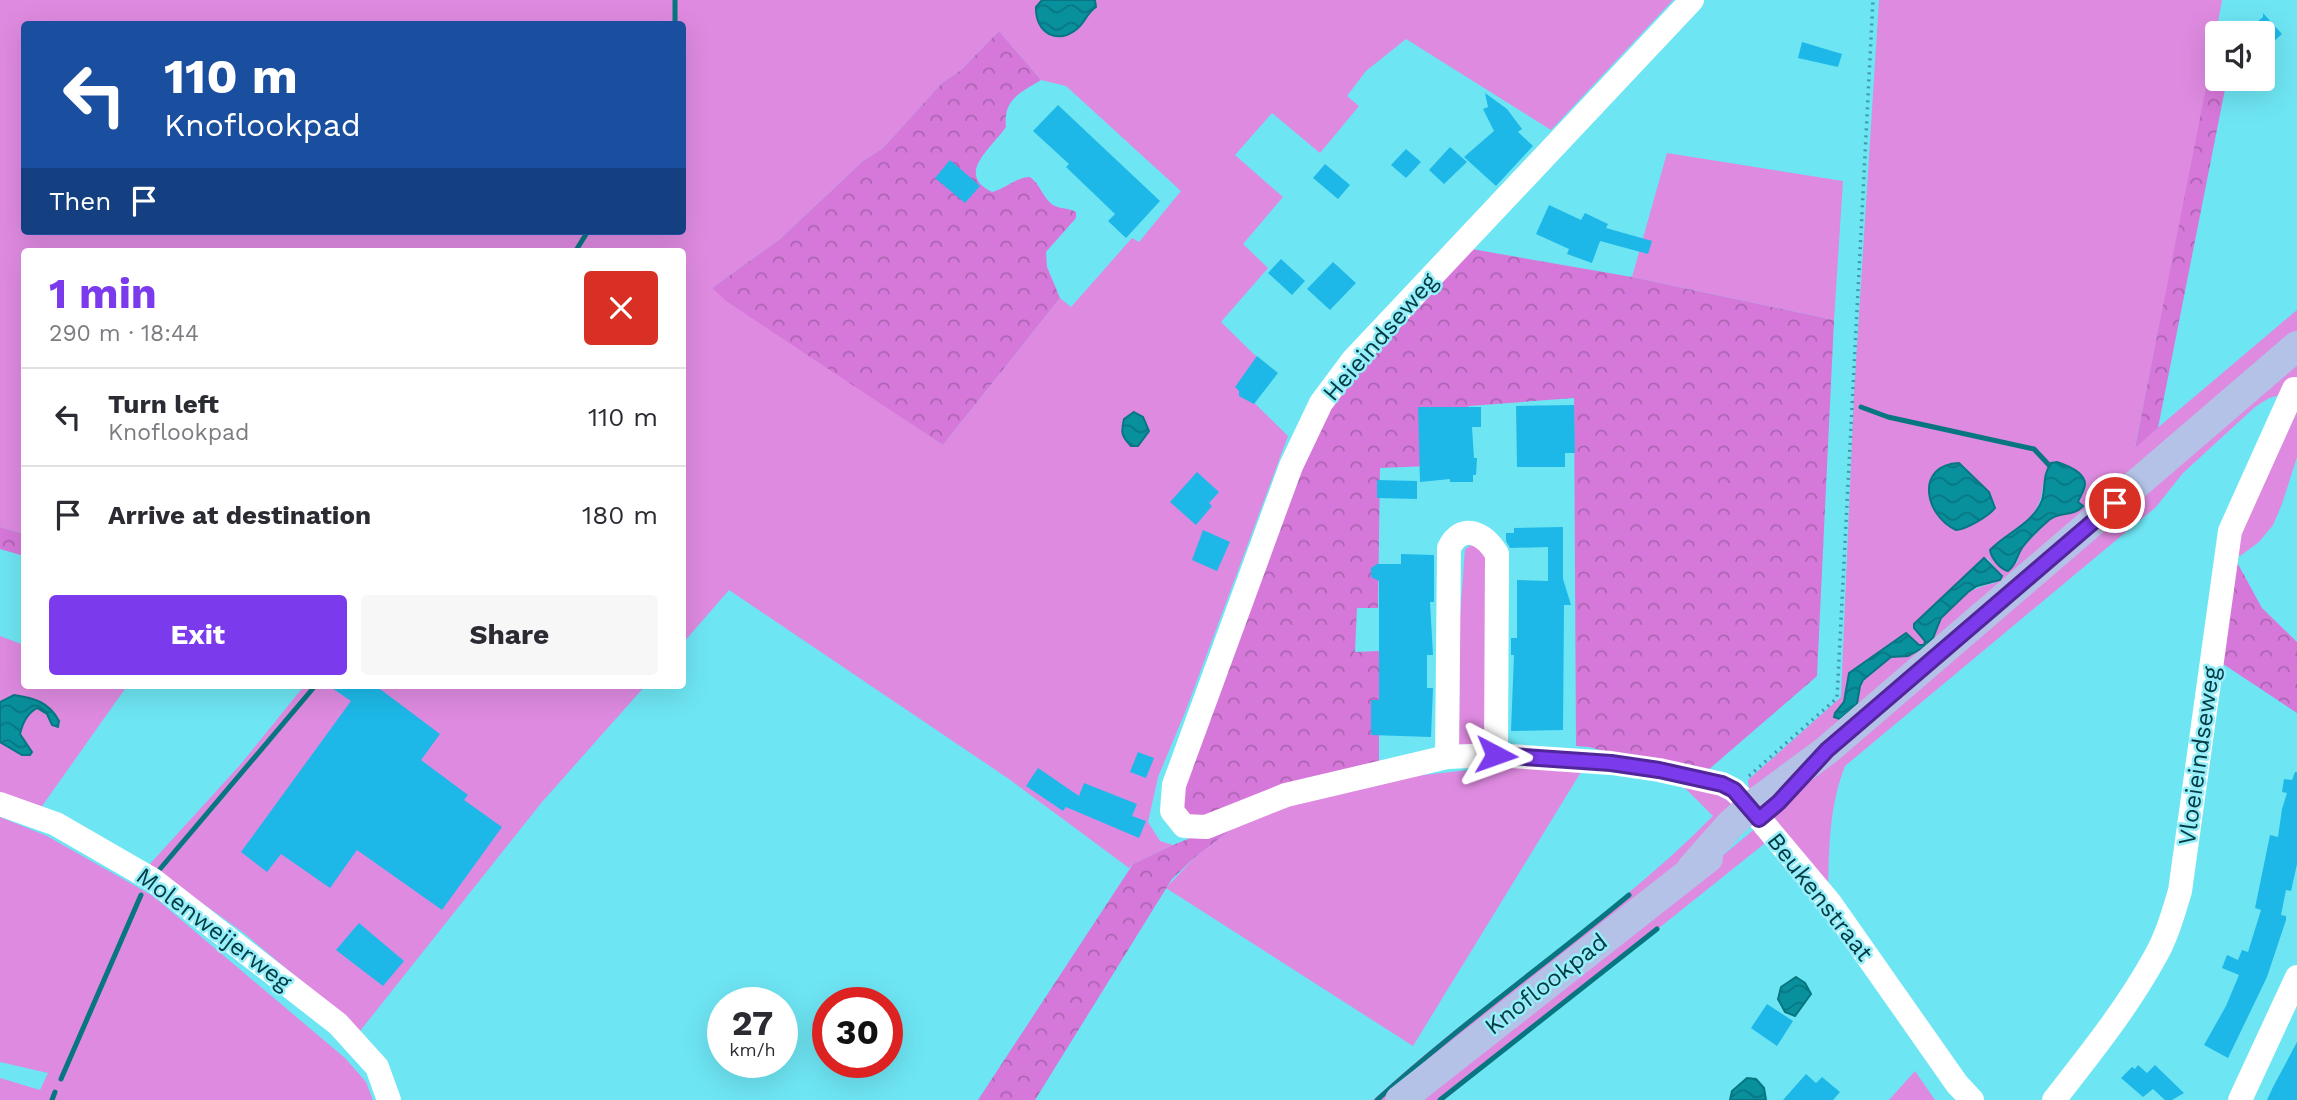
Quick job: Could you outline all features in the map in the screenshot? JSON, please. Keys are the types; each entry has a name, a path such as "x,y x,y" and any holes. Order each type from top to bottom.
{"main road":[{"name":"Knoflookpad","path":"1400,1100 1692,868 1737,839 1747,805 1827,750 2297,346"}],"street":[{"name":"Heieindseweg","path":"1447,757 1286,795 1206,827 1184,825 1172,811 1174,785 1291,466 1321,403 1353,360 1692,0"},
{"name":"Vloeieindseweg","path":"2054,1100 2130,999 2156,957 2168,929 2180,891 2230,531 2294,389"},
{"path":"1496,755 1497,554 1490,541 1481,535 1464,533 1454,539 1449,548 1447,757 1496,755 1611,763 1659,770 1722,784 1747,805"},
{"name":"Molenweijerweg","path":"0,804 56,824 153,880 338,1024 377,1067 389,1100"},
{"name":"Beukenstraat","path":"1747,805 1824,894 1956,1084 1972,1100"},
{"path":"2240,1100 2297,977"}],"path":[{"path":"1747,805 1837,698 1873,0"}],"shaded area":[{"path":"0,0 1042,0 1036,8 1080,27 1089,12 1096,7 1095,0 1673,0 1551,130 1406,39 1366,71 1347,96 1359,106 1320,153 1272,113 1235,155 1283,197 1243,244 1268,268 1221,322 1265,365 1239,388 1288,436 1186,710 1158,777 1148,822 1160,841 1173,845 1129,868 1009,779 729,590 686,640 686,248 21,248 21,533 0,527","holes":["999,31 1041,80 1066,86 1181,191 1139,242 1132,238 1071,307 1060,298 943,445 712,288 780,239 863,161 883,148 942,83 961,70"]},
{"path":"1879,0 2222,0 2218,21 2205,21 2206,91 2135,447 2297,310 2297,332 1842,726 1749,790 1748,780 1841,697 1854,393","holes":["1964,466 1988,492 1988,515 1978,519 1972,526","2043,483 2083,492 2078,502 2082,507 2051,518 2021,549 2017,563 1990,550 2032,515 2041,496","1987,558 1997,570 1995,583 1973,590 1954,603 1942,617 1926,645 1909,654 1891,657 1865,679 1859,698 1835,713 1844,702 1849,673 1906,633 1919,645 1924,645 1925,641 1914,628 1914,624"]},
{"path":"1667,153 1843,181 1834,320 1632,277"},
{"path":"2297,357 2297,376 2287,393 2269,398 2255,407 2183,473 2156,507 1845,766 1833,812 1828,892 1767,819"},
{"path":"2297,395 2297,457 2282,504 2273,525 2259,542 2240,556 2233,555"},
{"path":"1488,543 1488,750 1459,744 1460,617 1465,549 1473,544"},
{"path":"0,636 21,644 21,689 125,689 40,809 0,796 0,742 12,750 32,751 20,734 24,721 37,707 47,714 41,701 14,695 0,702"},
{"path":"302,689 642,689 542,802 360,1031 244,933 149,865 240,765"},
{"path":"1488,768 1581,772 1413,1046 1166,888 1195,857 1253,813 1414,776"},
{"path":"1678,781 1711,788 1740,810 1699,847 1391,1100 1373,1100 1457,1028 1631,891 1713,816"},
{"path":"0,817 47,836 153,896 345,1058 366,1082 373,1100 0,1100 0,1078 40,1090 48,1073 0,1062"},
{"path":"1757,827 1769,840 1444,1100 1419,1100 1586,969"},
{"path":"1915,1071 1935,1100 1889,1100"}],"green space":[{"path":"999,31 1041,80 1010,103 1006,127 980,160 976,177 981,185 992,192 1030,177 1050,202 1076,212 1076,218 1046,252 1047,267 1060,298 943,445 726,301 712,288 780,239 863,161 883,148 942,83 961,70"},
{"path":"2205,91 2225,91 2158,428 2135,448"},
{"path":"1466,248 1632,277 1834,320 1817,676 1707,771 1576,746 1574,398 1470,406 1452,412 1430,466 1380,468 1378,608 1357,608 1355,652 1379,651 1379,766 1198,817 1189,817 1177,802 1323,404"},
{"path":"0,527 21,533 21,555 0,549"},
{"path":"2233,555 2262,608 2297,642 2297,713 2217,660"},
{"path":"1253,813 1195,857 1172,879 1035,1100 978,1100 1133,864"}],"water":[{"path":"1042,0 1095,0 1096,7 1078,28 1063,36 1056,36 1049,34 1039,24 1036,7"},
{"path":"1134,412 1143,417 1149,431 1138,446 1131,446 1122,431 1124,419"},
{"path":"2057,462 2082,476 2085,484 2078,502 2083,506 2075,512 2049,520 2020,551 2011,568 2005,570 1996,563 1990,550 2033,515 2042,500 2048,468 2051,463"},
{"path":"1959,463 1989,492 1995,508 1977,522 1956,530 1945,523 1937,513 1929,492 1930,481 1935,472 1945,466"},
{"path":"1984,558 2002,576 2000,580 1977,586 1968,592 1941,618 1933,638 1926,646 1908,656 1891,657 1863,680 1857,704 1840,719 1834,717 1844,702 1849,673 1906,633 1919,645 1924,645 1925,641 1914,628 1914,624"},
{"path":"14,695 40,702 51,709 59,721 58,727 52,725 47,714 37,708 28,716 20,734 32,752 30,755 22,755 0,742 0,702"},
{"path":"1796,977 1805,983 1811,994 1795,1016 1785,1012 1778,999 1781,987"},
{"path":"1747,1078 1756,1079 1764,1088 1766,1100 1730,1100 1732,1091"}],"building":[{"path":"2263,13 2270,21 2258,21"},
{"path":"2275,26 2282,34 2275,40"},
{"path":"1802,42 1842,54 1838,67 1798,58"},
{"path":"1485,93 1507,109 1522,129 1518,132 1533,146 1496,186 1464,157 1494,131 1483,109 1488,107"},
{"path":"1058,105 1160,201 1126,238 1108,221 1115,214 1066,167 1069,164 1033,131"},
{"path":"1450,147 1467,162 1444,184 1429,170"},
{"path":"1406,149 1421,162 1406,178 1391,165"},
{"path":"950,160 980,186 965,203 935,178"},
{"path":"1325,164 1350,185 1338,199 1313,178"},
{"path":"1549,205 1581,220 1585,213 1608,224 1606,228 1652,241 1648,254 1600,241 1592,263 1567,254 1569,249 1536,234"},
{"path":"1281,259 1305,281 1292,295 1268,273"},
{"path":"1333,262 1356,283 1330,310 1307,289"},
{"path":"1257,356 1278,373 1254,404 1239,396 1235,387"},
{"path":"1574,405 1575,453 1565,453 1565,467 1517,467 1516,406"},
{"path":"1418,407 1481,407 1481,427 1472,427 1474,458 1477,458 1473,482 1450,482 1450,479 1420,482"},
{"path":"1197,472 1219,492 1209,503 1212,506 1196,525 1170,502"},
{"path":"1377,480 1417,481 1417,499 1377,498"},
{"path":"1563,527 1563,579 1571,605 1564,605 1563,730 1511,731 1514,655 1511,655 1511,638 1517,638 1517,580 1548,581 1548,547 1510,548 1506,533 1514,533 1514,528"},
{"path":"1203,530 1230,542 1217,571 1192,560"},
{"path":"1401,554 1434,555 1434,602 1430,602 1433,655 1427,655 1427,688 1433,688 1431,737 1371,735 1371,700 1379,700 1379,581 1371,577 1371,568 1377,564 1401,564"},
{"path":"333,689 380,689 440,734 421,760 468,795 464,800 502,827 442,910 357,850 330,888 281,854 267,872 241,852 351,701"},
{"path":"1138,752 1154,758 1146,778 1130,772"},
{"path":"1038,768 1079,796 1084,783 1137,804 1132,816 1146,821 1139,838 1066,807 1063,811 1026,786"},
{"path":"2295,772 2297,864 2291,891 2286,890 2281,915 2286,916 2286,920 2267,977 2228,1058 2204,1045 2226,1006 2239,975 2222,968 2227,955 2238,960 2242,950 2248,952 2261,910 2255,908 2270,835 2278,837 2287,793 2282,792 2284,779 2292,780"},
{"path":"359,923 404,961 383,986 336,950"},
{"path":"1767,1004 1793,1021 1777,1046 1751,1028"},
{"path":"2297,1042 2297,1100 2267,1100 2273,1087"},
{"path":"2138,1065 2147,1073 2155,1065 2184,1093 2172,1100 2165,1100 2153,1089 2143,1097 2121,1078"},
{"path":"1806,1074 1816,1083 1822,1077 1840,1092 1833,1100 1783,1100"}],"waterway":[{"path":"675,0 675,21"},
{"path":"577,248 586,235"},
{"path":"1861,407 1888,417 2034,449 2049,465"},
{"path":"160,869 312,689"},
{"path":"61,1079 141,895"},
{"path":"1377,1100 1438,1047 1629,895"},
{"path":"1440,1100 1657,929"},
{"path":"52,1100 55,1092"}],"route":[{"path":"1496,755 1611,763 1722,784 1734,790 1759,819 1779,802 1827,750 2115,503"}]}
